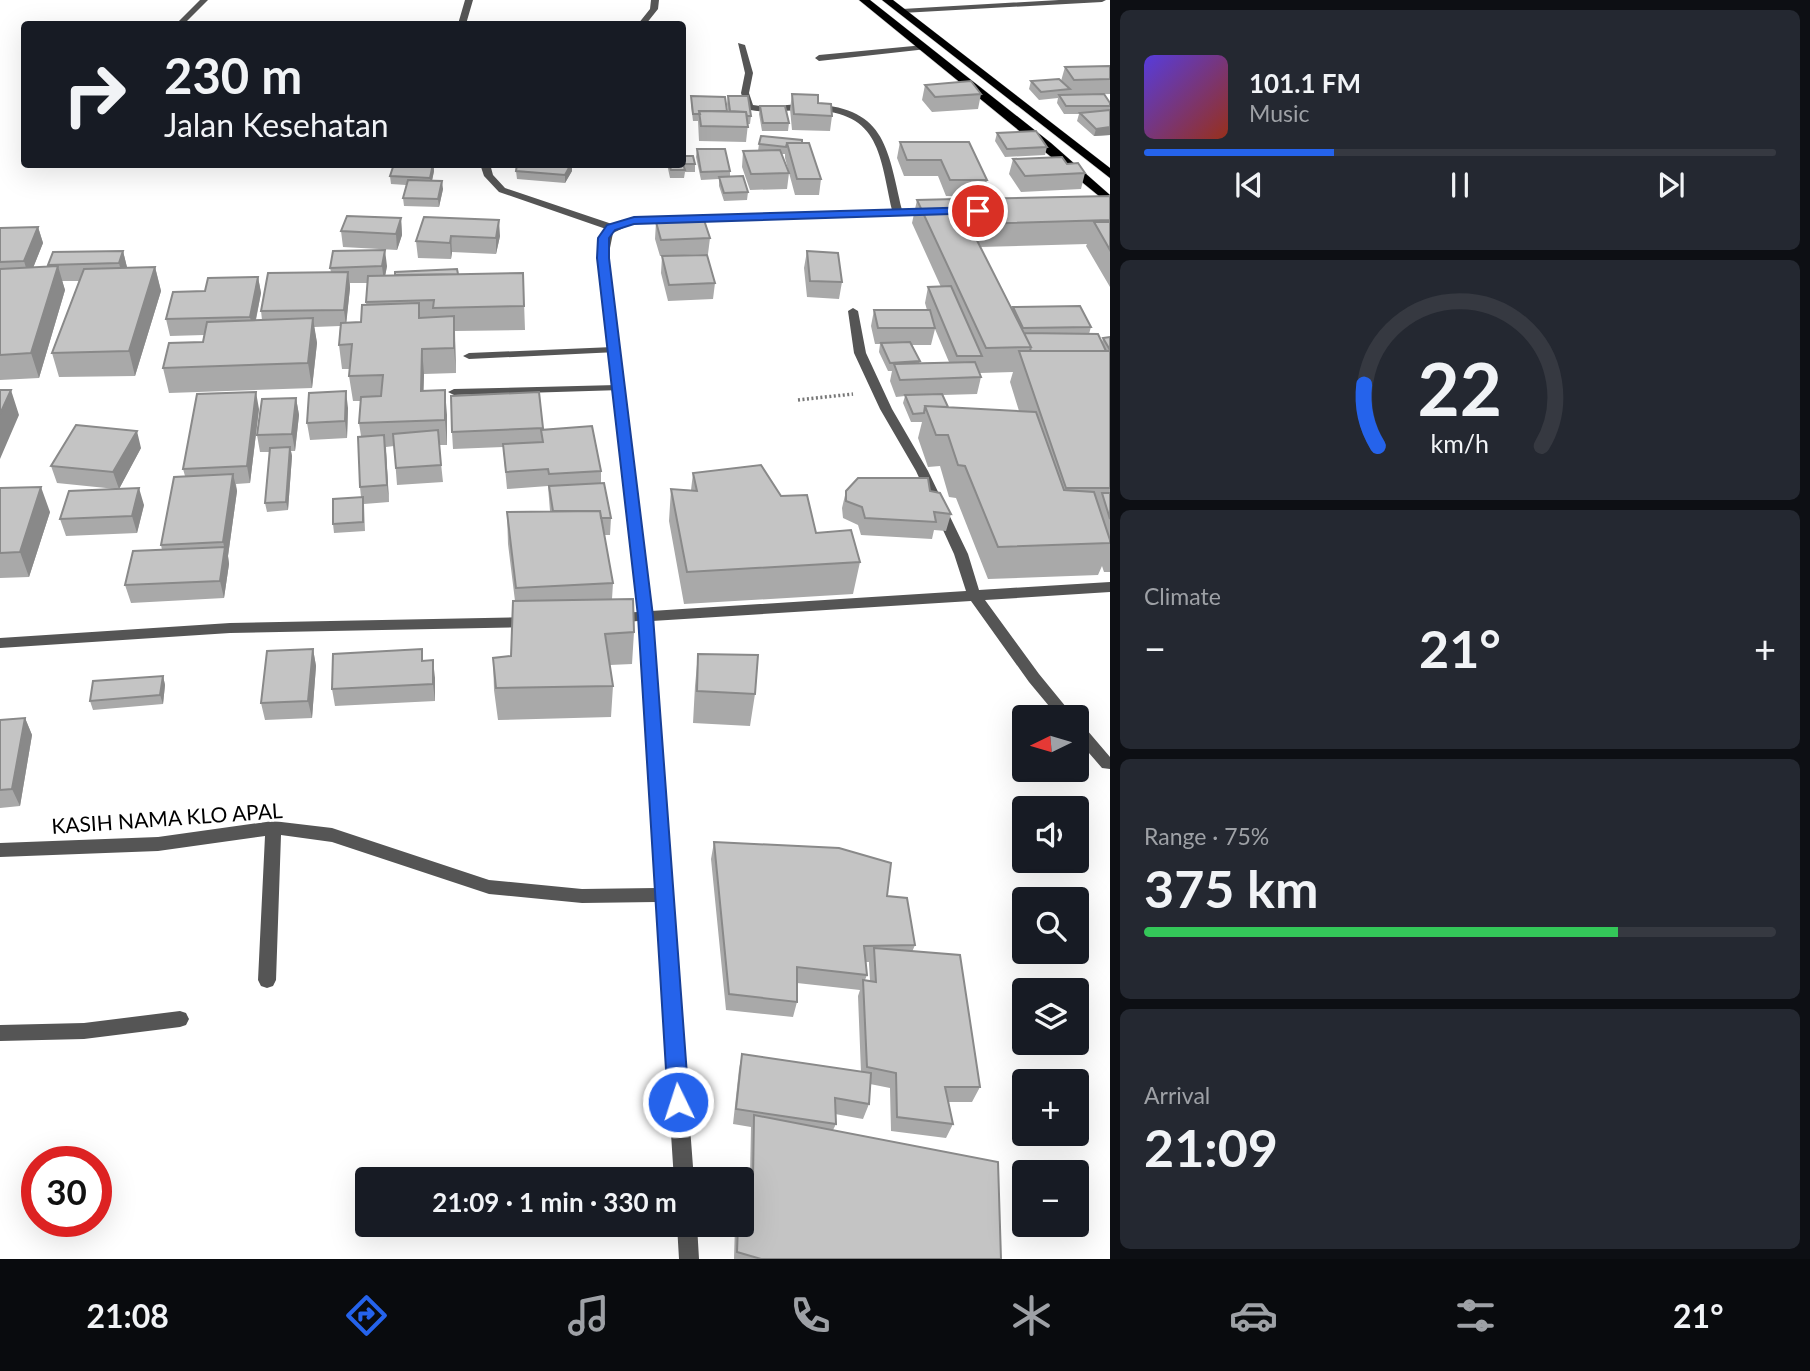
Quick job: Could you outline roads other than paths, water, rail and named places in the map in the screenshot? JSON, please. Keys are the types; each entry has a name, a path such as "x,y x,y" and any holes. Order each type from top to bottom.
{"main road":[{"path":"864,0 1048,145 1110,201"},
{"path":"887,0 1110,174"}],"street":[{"path":"183,21 204,0"},
{"path":"463,21 469,0"},
{"path":"644,21 654,9 655,0"},
{"path":"902,10 1102,0"},
{"path":"741,45 749,73 745,93 749,107 819,108 852,113 865,118 876,131 898,213"},
{"path":"819,58 924,47"},
{"path":"486,168 489,176 502,190 611,227 634,220 951,211"},
{"path":"611,227 604,238 603,258 645,616 683,1167"},
{"path":"853,311 860,353 897,430 922,471 961,554 974,595 1057,705"},
{"path":"468,356 613,350"},
{"path":"454,392 617,388"},
{"path":"594,619 1110,587"},
{"path":"0,643 230,628 542,622"},
{"path":"1089,743 1107,764"},
{"path":"267,980 273,828"},
{"name":"KASIH NAMA KLO APAL","path":"0,850 158,844 273,828 332,835 489,887 582,896 665,895"},
{"path":"0,1033 84,1031 180,1019"},
{"path":"688,1237 689,1259"}]}
